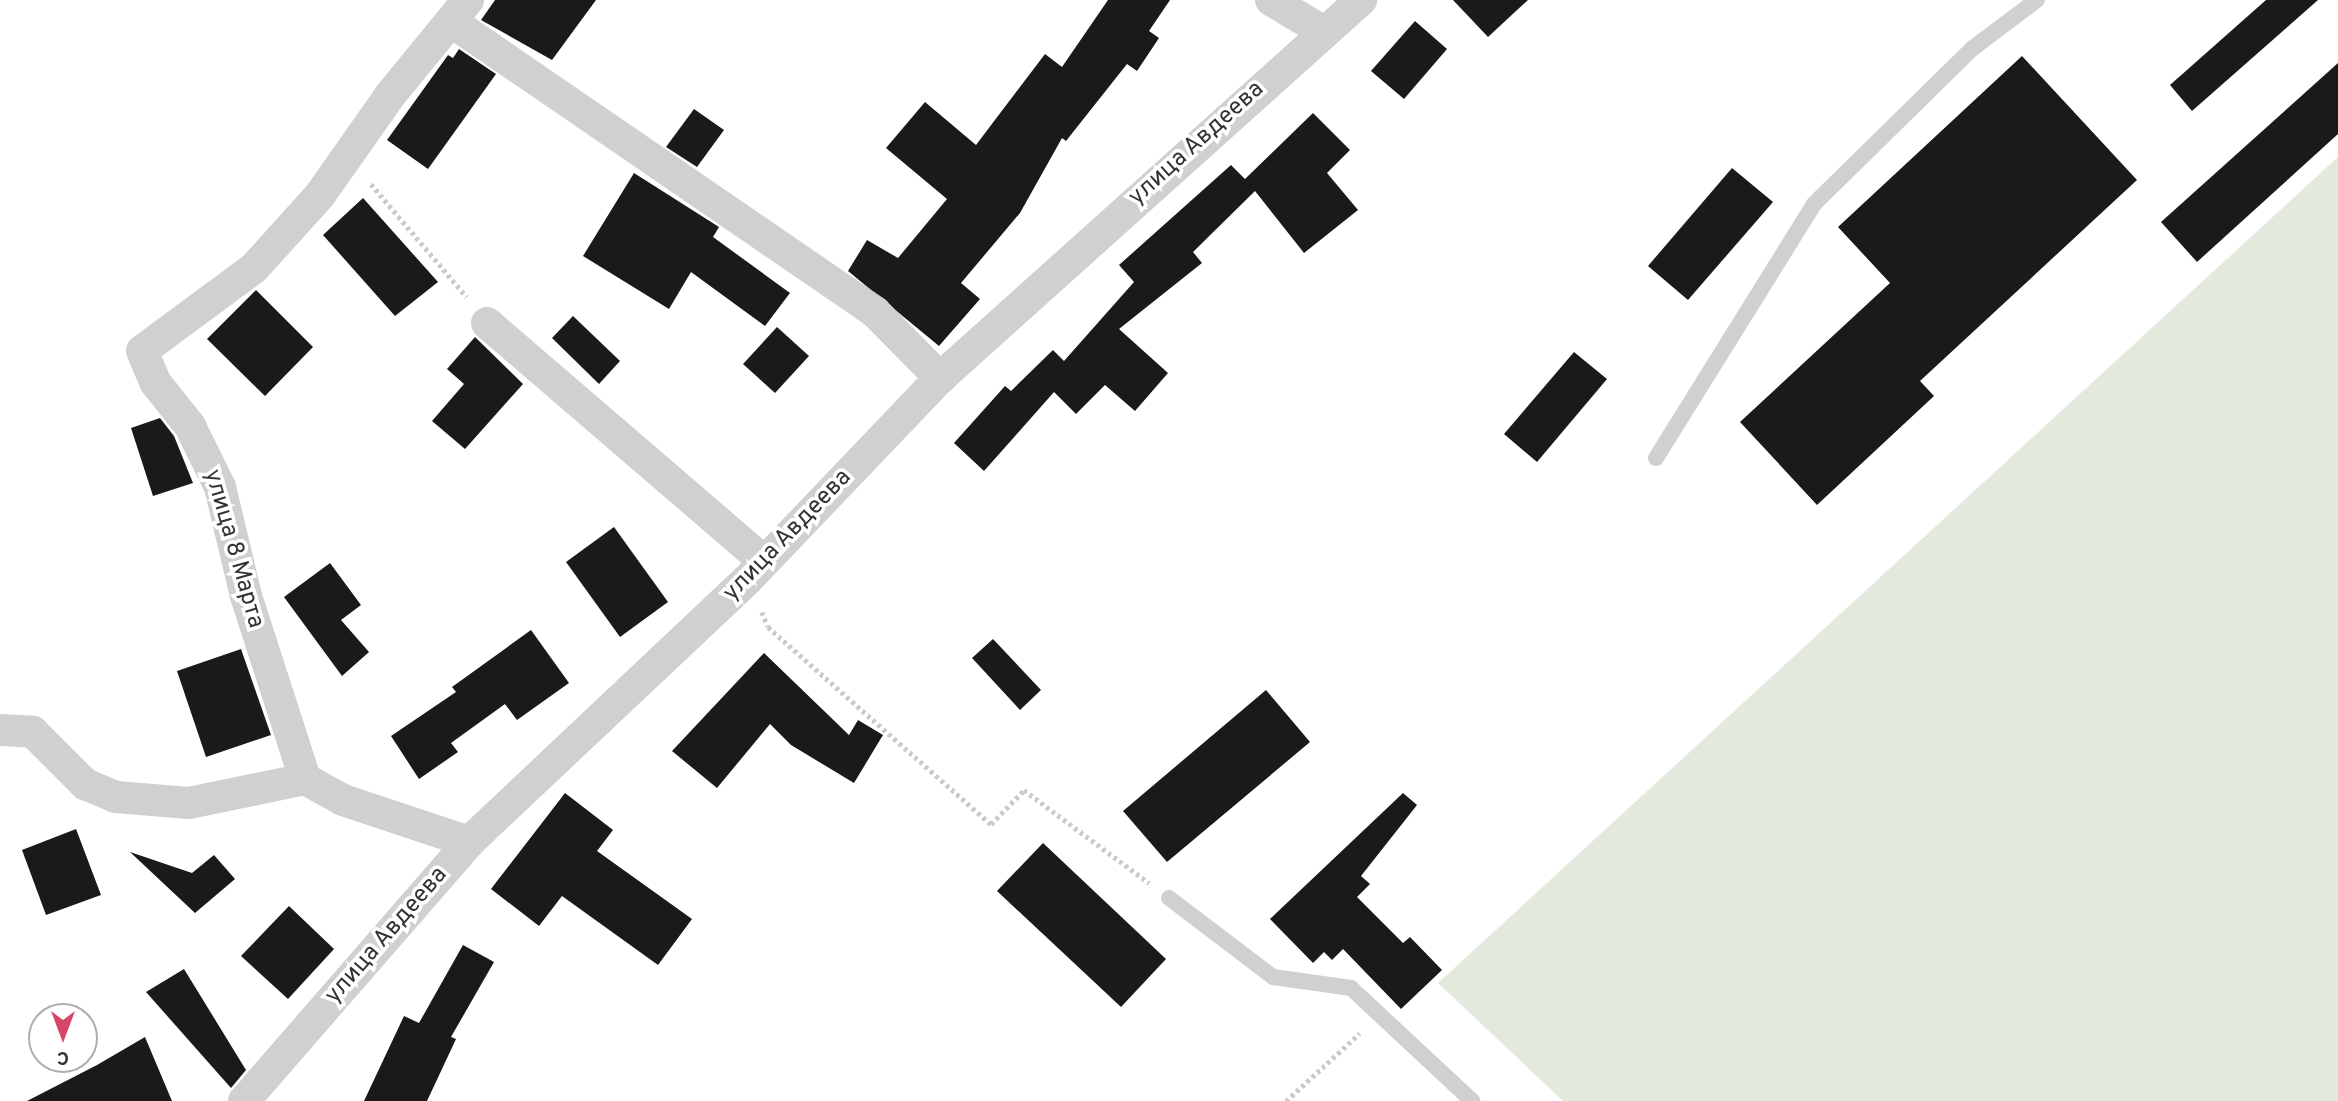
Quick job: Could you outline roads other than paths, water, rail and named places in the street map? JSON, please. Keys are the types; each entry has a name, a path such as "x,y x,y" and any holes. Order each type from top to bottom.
{"street":[{"path":"1271,0 1324,32"},
{"name":"улица Авдеева","path":"244,1101 469,842 756,570 940,379 1361,0"},
{"path":"460,11 875,312 940,379"},
{"name":"улица 8 Марта","path":"305,779 246,596 219,486 191,426 156,382 142,351 254,268 344,162 460,11"},
{"path":"487,323 756,570"},
{"path":"0,730 33,732 86,784 116,797 188,803 305,779 343,800 469,842"}],"lane":[{"path":"1656,458 1814,204 1973,48 2037,0"},
{"path":"1169,898 1273,977 1351,988 1472,1101"}]}
